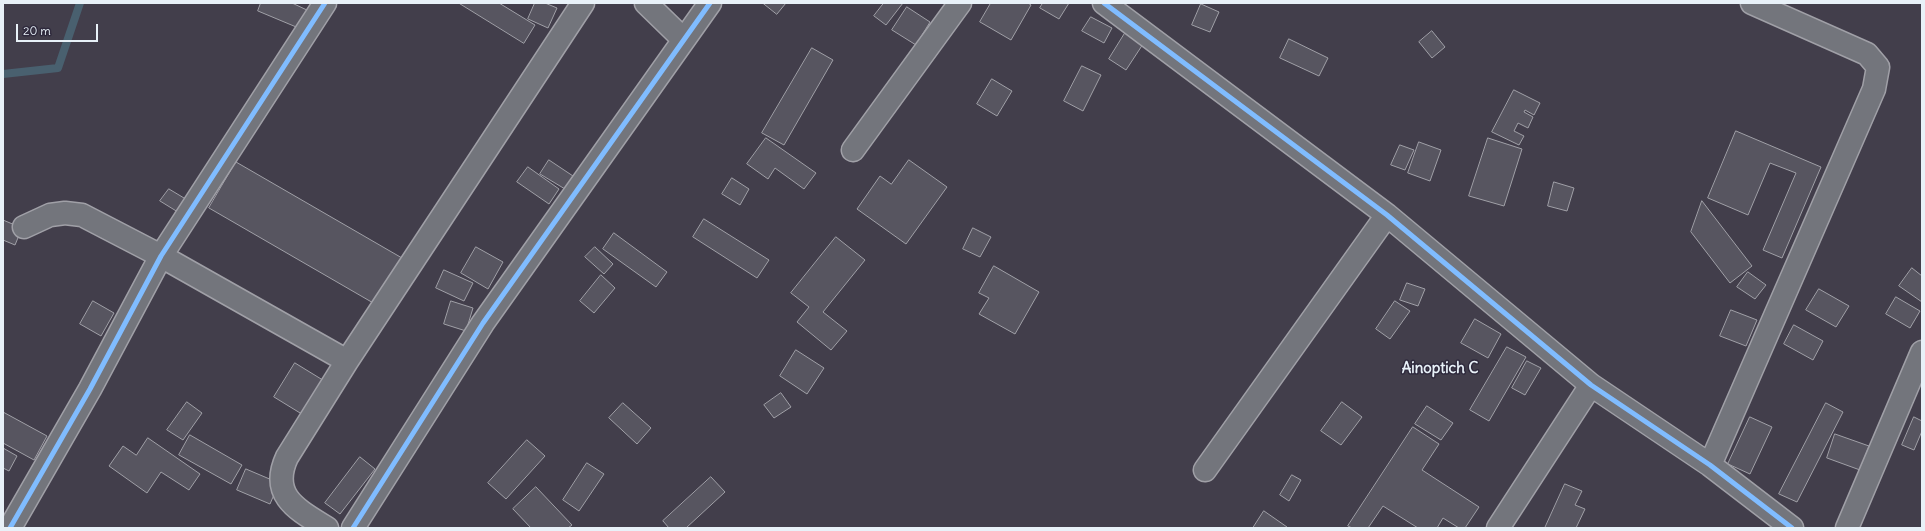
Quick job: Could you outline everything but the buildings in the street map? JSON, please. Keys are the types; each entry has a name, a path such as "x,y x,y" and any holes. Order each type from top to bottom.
{"street":[{"path":"10,528 90,389 161,256 325,3"},
{"path":"327,528 296,508 283,490 281,479 282,468 287,457 347,361 583,3"},
{"path":"646,3 683,39"},
{"path":"353,528 483,323 710,3"},
{"path":"853,150 960,3"},
{"path":"1104,3 1386,215 1590,385 1710,465 1792,528"},
{"path":"1710,465 1874,89 1878,67 1867,54 1752,3"},
{"path":"24,227 50,216 65,213 82,215 161,256 347,361"},
{"path":"1205,470 1386,215"},
{"path":"1848,528 1922,352"},
{"path":"1498,528 1590,385"}],"waterway":[{"path":"3,74 58,68 80,3"}],"cycle path":[{"path":"10,528 90,389 161,256 325,3"},
{"path":"353,528 483,323 710,3"},
{"path":"1104,3 1387,215 1591,385 1710,465 1792,528"}],"district":[{"name":"Ainoptich C","path":"1440,369"}]}
